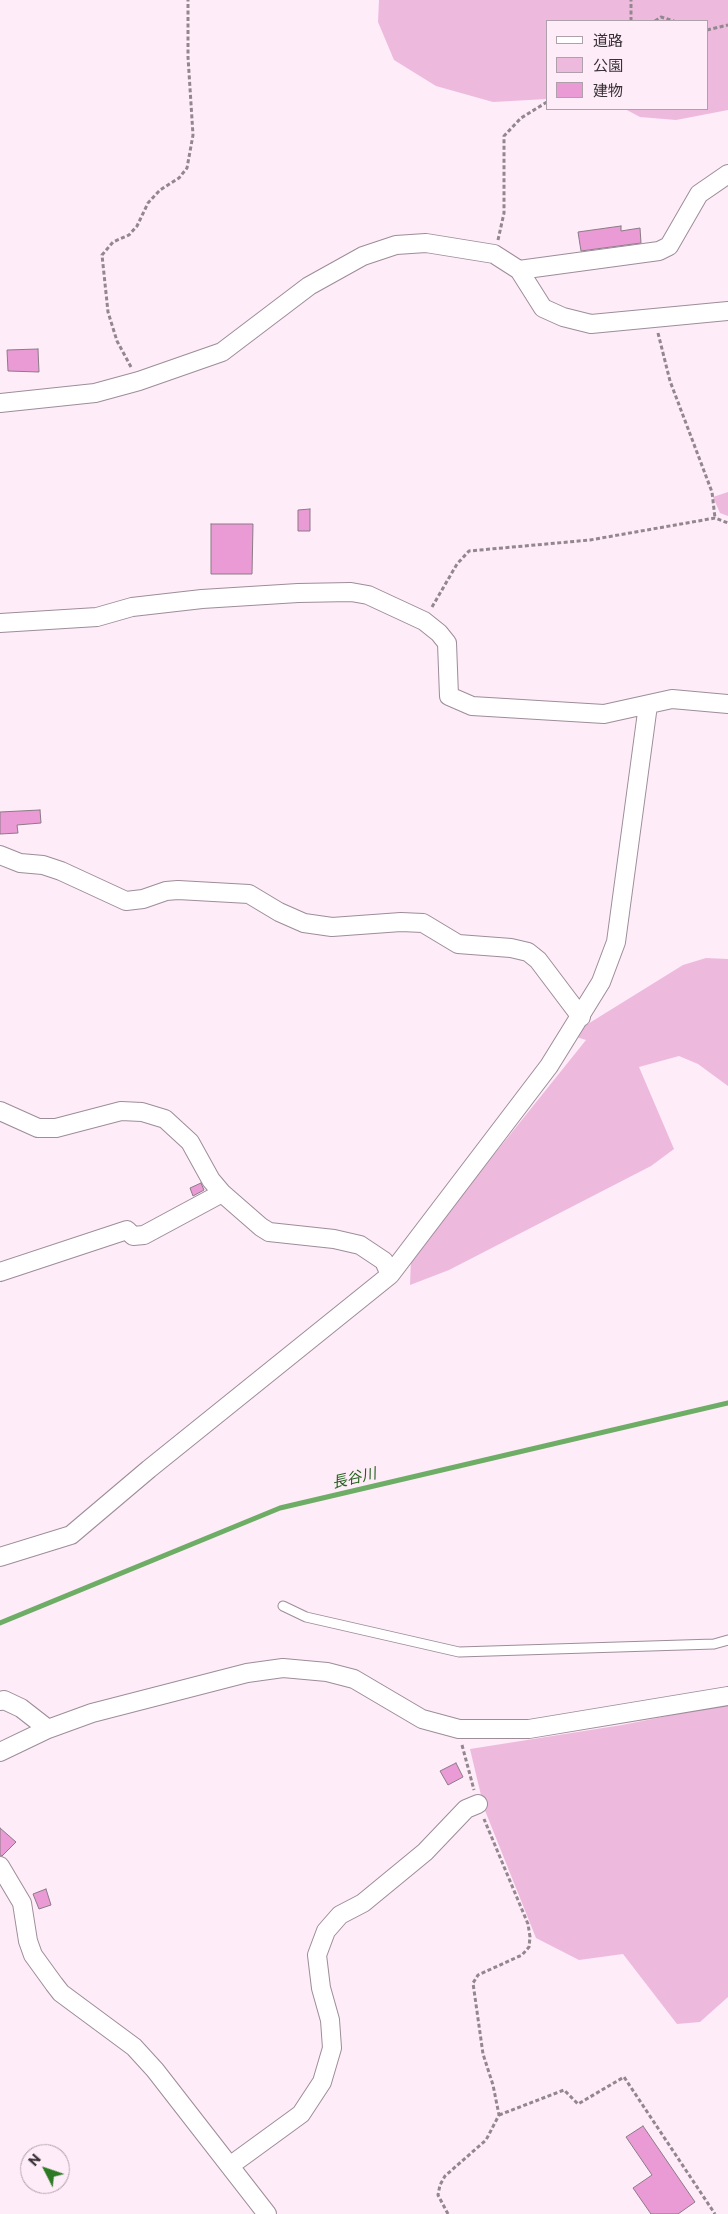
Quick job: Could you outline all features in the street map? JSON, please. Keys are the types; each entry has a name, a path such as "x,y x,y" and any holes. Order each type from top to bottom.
{"street":[{"path":"519,270 659,251 668,246 699,194 728,174"},
{"path":"0,403 95,393 139,381 222,352 309,286 364,256 396,245 426,243 494,254 519,270 543,308 563,318 592,324 728,311"},
{"path":"0,623 97,617 132,608 202,599 298,592 351,592 368,595 424,621 439,633 447,643 449,696 472,706 604,714 672,699 728,704"},
{"path":"0,1557 71,1535 187,1438 390,1275 549,1066 601,982 616,942 648,705"},
{"path":"0,855 20,863 44,865 61,871 126,901 143,899 166,891 178,890 249,894 279,912 304,923 332,927 401,922 423,923 458,944 511,948 528,952 538,960 580,1017"},
{"path":"0,1111 38,1128 56,1128 121,1111 142,1112 165,1119 190,1142 211,1180 222,1193 251,1220 269,1232 334,1239 360,1245 384,1262 390,1275"},
{"path":"0,1272 127,1230 133,1236 144,1235 222,1193"},
{"path":"0,1752 48,1729 92,1713 247,1672 283,1668 327,1672 354,1679 422,1719 459,1729 529,1729 728,1696"},
{"path":"0,1701 4,1700 21,1708 48,1729"},
{"path":"230,2165 301,2114 322,2082 332,2048 330,2020 321,1988 317,1955 326,1931 340,1916 364,1903 425,1852 466,1809 478,1804"},
{"path":"0,1866 22,1903 28,1941 33,1955 54,1984 61,1992 134,2047 155,2070 267,2214"}],"lane":[{"path":"283,1606 306,1617 459,1652 714,1644 728,1640"}],"path":[{"path":"139,381 117,341 110,319 102,256 113,242 128,235 136,226 148,203 160,190 179,178 187,168 192,134 188,57 188,0"},
{"path":"631,20 632,0"},
{"path":"656,20 661,17 671,20"},
{"path":"708,30 728,24"},
{"path":"494,254 504,213 504,136 521,118 546,103"},
{"path":"654,318 670,381 712,492 715,518"},
{"path":"424,621 457,564 469,552 590,540 715,518 728,523"},
{"path":"448,2214 438,2195 440,2185 445,2176 486,2140 499,2115 493,2085 483,2054 474,1983 478,1975 522,1955 529,1947 530,1937 528,1924 478,1804 459,1729"},
{"path":"499,2115 564,2090 578,2104 624,2076 715,2214"}],"green space":[{"path":"379,0 728,0 728,110 676,120 640,117 627,110 708,110 708,20 546,20 546,99 493,102 436,86 394,60 378,22"},
{"path":"728,492 728,516 720,513 713,497"},
{"path":"706,958 728,959 728,1086 698,1064 679,1056 639,1067 674,1149 651,1166 449,1270 410,1285 411,1258 586,1040 570,1035 683,965"},
{"path":"728,1704 728,1997 700,2022 677,2024 623,1954 579,1960 536,1938 484,1808 470,1749 622,1725"}],"building":[{"path":"621,226 621,231 640,228 641,243 581,251 578,232"},
{"path":"38,349 39,372 8,371 7,350"},
{"path":"310,509 310,531 298,531 298,510"},
{"path":"211,524 253,524 252,574 211,574"},
{"path":"40,810 41,823 17,825 18,833 0,834 0,812"},
{"path":"201,1183 204,1190 193,1196 190,1188"},
{"path":"456,1763 463,1777 448,1785 440,1771"},
{"path":"0,1828 16,1842 2,1856 0,1855"},
{"path":"46,1889 51,1905 39,1909 33,1894"},
{"path":"643,2126 695,2202 678,2214 651,2214 633,2188 652,2175 626,2137"}],"waterway":[{"name":"長谷川","path":"0,1623 280,1508 728,1403"}]}
